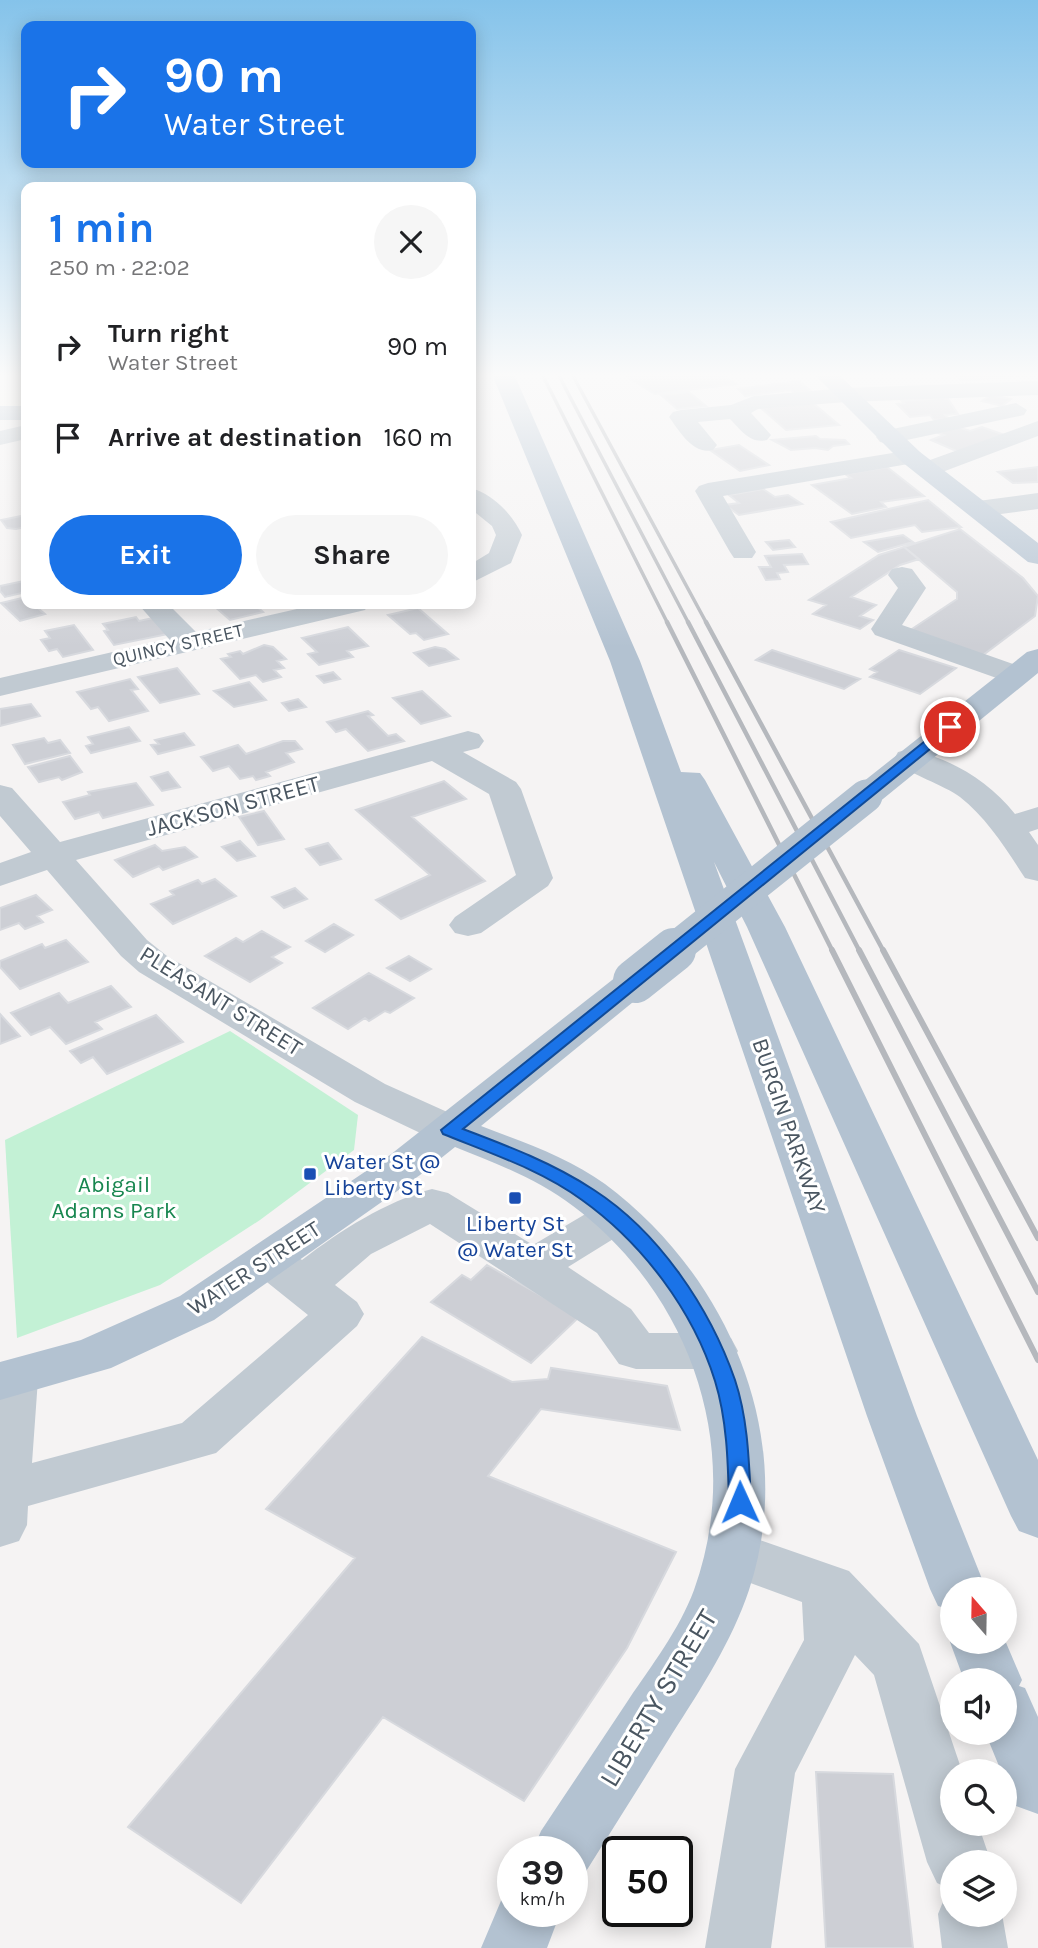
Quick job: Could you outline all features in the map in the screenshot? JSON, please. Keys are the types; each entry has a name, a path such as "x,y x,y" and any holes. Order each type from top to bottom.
{"main road":[{"name":"BURGIN PARKWAY","path":"542,465 625,661 891,1416 953,1577"},
{"path":"922,465 1038,556"},
{"name":"BURGIN PARKWAY","path":"625,661 766,927 1038,1516"},
{"name":"WATER STREET","path":"6,1380 94,1355 197,1308 286,1272 357,1200 450,1130 1027,667"},
{"name":"LIBERTY STREET","path":"450,1130 498,1147 560,1177 589,1195 615,1217 671,1276 714,1351 733,1412 738,1449 739,1521 734,1554 704,1630 573,1836"},
{"path":"1017,1737 1038,1786"},
{"path":"514,1948 521,1927"}],"street":[{"path":"927,469 938,465"},
{"path":"743,552 708,491 958,465"},
{"path":"476,500 503,522 509,535 501,556 476,572"},
{"path":"978,509 1038,500"},
{"path":"902,575 912,589 885,629 1027,667"},
{"path":"157,609 190,642"},
{"name":"QUINCY STREET","path":"0,687 333,609"},
{"name":"JACKSON STREET","path":"0,875 54,855 452,746 504,789 535,878 468,925"},
{"path":"910,759 964,782 989,804 1023,822 1038,870"},
{"name":"PLEASANT STREET","path":"0,795 134,948 153,964 370,1093 450,1130"},
{"path":"6,1380 1,1508 198,1439 340,1314 286,1272 355,1243 432,1204 533,1266 614,1321 636,1351 714,1351"},
{"path":"533,1266 615,1217"},
{"path":"734,1554 829,1588 899,1662 955,1850"},
{"path":"738,1948 765,1769 833,1642 829,1588"},
{"path":"502,1948 516,1927"},
{"path":"972,1927 975,1948"}],"green space":[{"name":"Abigail Adams Park","path":"230,1031 358,1115 354,1150 260,1220 160,1285 17,1338 5,1140"}],"building":[{"path":"731,465 769,465 740,471"},
{"path":"887,467 924,496 881,502 886,507 852,514 812,485 851,478 845,474"},
{"path":"1038,467 1038,482 1013,483 998,472"},
{"path":"763,489 775,497 788,495 802,504 739,515 725,505 739,503 729,495"},
{"path":"928,500 961,527 922,532 915,525 851,538 831,522"},
{"path":"21,516 21,528 7,528 1,520"},
{"path":"960,529 1023,578 1038,596 1035,616 979,658 909,631 957,599 957,592 904,547"},
{"path":"903,535 913,542 878,552 864,542"},
{"path":"789,540 795,547 773,550 766,542"},
{"path":"904,547 919,559 900,565 851,597 876,605 860,616 873,620 860,629 813,614 826,605 809,600 879,555"},
{"path":"802,554 808,564 784,565 788,572 777,573 780,579 766,580 759,567 771,567 765,556"},
{"path":"21,582 21,593 5,597 0,586"},
{"path":"21,598 21,609 39,609 45,614 20,621 1,603"},
{"path":"217,609 260,609 263,612 230,620"},
{"path":"419,609 448,634 424,640 416,633 410,634 388,615"},
{"path":"163,616 168,634 114,645 104,631 108,630 103,624 136,617 139,621"},
{"path":"74,625 93,650 63,657 57,649 49,651 41,640 50,638 45,631"},
{"path":"348,627 368,646 347,651 353,657 319,665 308,654 317,652 302,638"},
{"path":"264,645 273,647 286,659 277,661 284,668 274,670 281,677 263,682 256,675 240,679 221,659 231,657 228,654 240,651 243,654"},
{"path":"435,647 445,649 458,659 429,666 414,653"},
{"path":"772,650 860,679 844,689 756,660"},
{"path":"899,650 956,668 920,694 870,677 877,672 870,669"},
{"path":"177,668 199,694 160,703 138,677"},
{"path":"333,672 340,679 324,683 317,676"},
{"path":"130,679 138,689 131,690 148,711 109,721 98,707 91,709 77,692"},
{"path":"249,682 266,700 234,707 214,691"},
{"path":"422,691 450,716 421,724 393,698"},
{"path":"298,699 306,707 289,711 282,703"},
{"path":"31,704 40,716 0,726 0,709"},
{"path":"368,711 373,715 368,716 388,736 396,734 404,741 368,751 346,729 336,732 327,722"},
{"path":"129,727 140,741 91,753 86,746 93,744 88,737"},
{"path":"184,733 194,745 158,754 151,745 159,744 155,740"},
{"path":"44,738 48,743 60,740 70,753 25,764 13,745"},
{"path":"283,741 295,741 302,749 286,753 294,762 266,772 270,776 256,780 253,776 240,779 229,766 213,771 201,757 238,745 246,754"},
{"path":"70,756 82,772 62,780 59,777 39,782 28,767"},
{"path":"168,772 180,787 162,791 151,777"},
{"path":"444,781 466,799 412,817 485,881 401,919 376,900 430,875 356,810"},
{"path":"136,783 153,805 103,818 99,812 75,819 63,802 90,795 88,792"},
{"path":"264,811 284,839 258,845 239,817"},
{"path":"240,841 255,856 237,861 222,847"},
{"path":"328,843 341,859 320,865 306,849"},
{"path":"155,845 162,851 185,847 197,857 163,870 159,866 133,877 115,860"},
{"path":"215,879 236,896 173,924 151,904 174,895 170,891 198,880 202,884"},
{"path":"295,888 307,899 284,908 272,897"},
{"path":"36,895 52,910 37,916 43,922 25,929 19,923 0,930 0,908"},
{"path":"334,924 353,935 325,952 306,941"},
{"path":"262,931 290,947 272,957 282,963 250,982 205,956 236,938 243,942"},
{"path":"66,940 88,962 20,989 0,967 0,961 42,944 45,948"},
{"path":"409,956 431,969 410,981 387,968"},
{"path":"369,973 414,998 390,1013 385,1011 369,1021 365,1018 348,1029 313,1008"},
{"path":"111,986 131,1007 95,1022 102,1029 66,1044 50,1027 31,1035 11,1013 59,993 68,1003"},
{"path":"0,1014 20,1036 0,1044"},
{"path":"156,1015 183,1042 107,1074 93,1057 81,1063 70,1051"},
{"path":"487,1265 579,1317 531,1363 431,1302 462,1275 471,1280"},
{"path":"422,1337 512,1382 548,1379 551,1368 667,1386 680,1430 541,1409 488,1476 676,1552 627,1648 524,1801 383,1717 241,1903 128,1827 355,1558 266,1509"},
{"path":"816,1772 893,1774 913,1948 826,1948"}],"railway":[{"path":"588,465 668,624"},
{"path":"606,465 689,624"},
{"path":"621,465 707,624"},
{"path":"667,622 833,952"},
{"path":"688,622 860,952"},
{"path":"706,622 884,952"},
{"path":"832,950 1038,1360"},
{"path":"859,950 1038,1292"},
{"path":"883,950 1038,1238"}],"place":[{"name":"Water St @ Liberty St","path":"310,1174"},
{"name":"Liberty St @ Water St","path":"515,1198"}],"route":[{"path":"740,1502 738,1449 725,1381 714,1351 671,1276 631,1232 589,1195 560,1177 498,1147 450,1130 950,727"}]}
